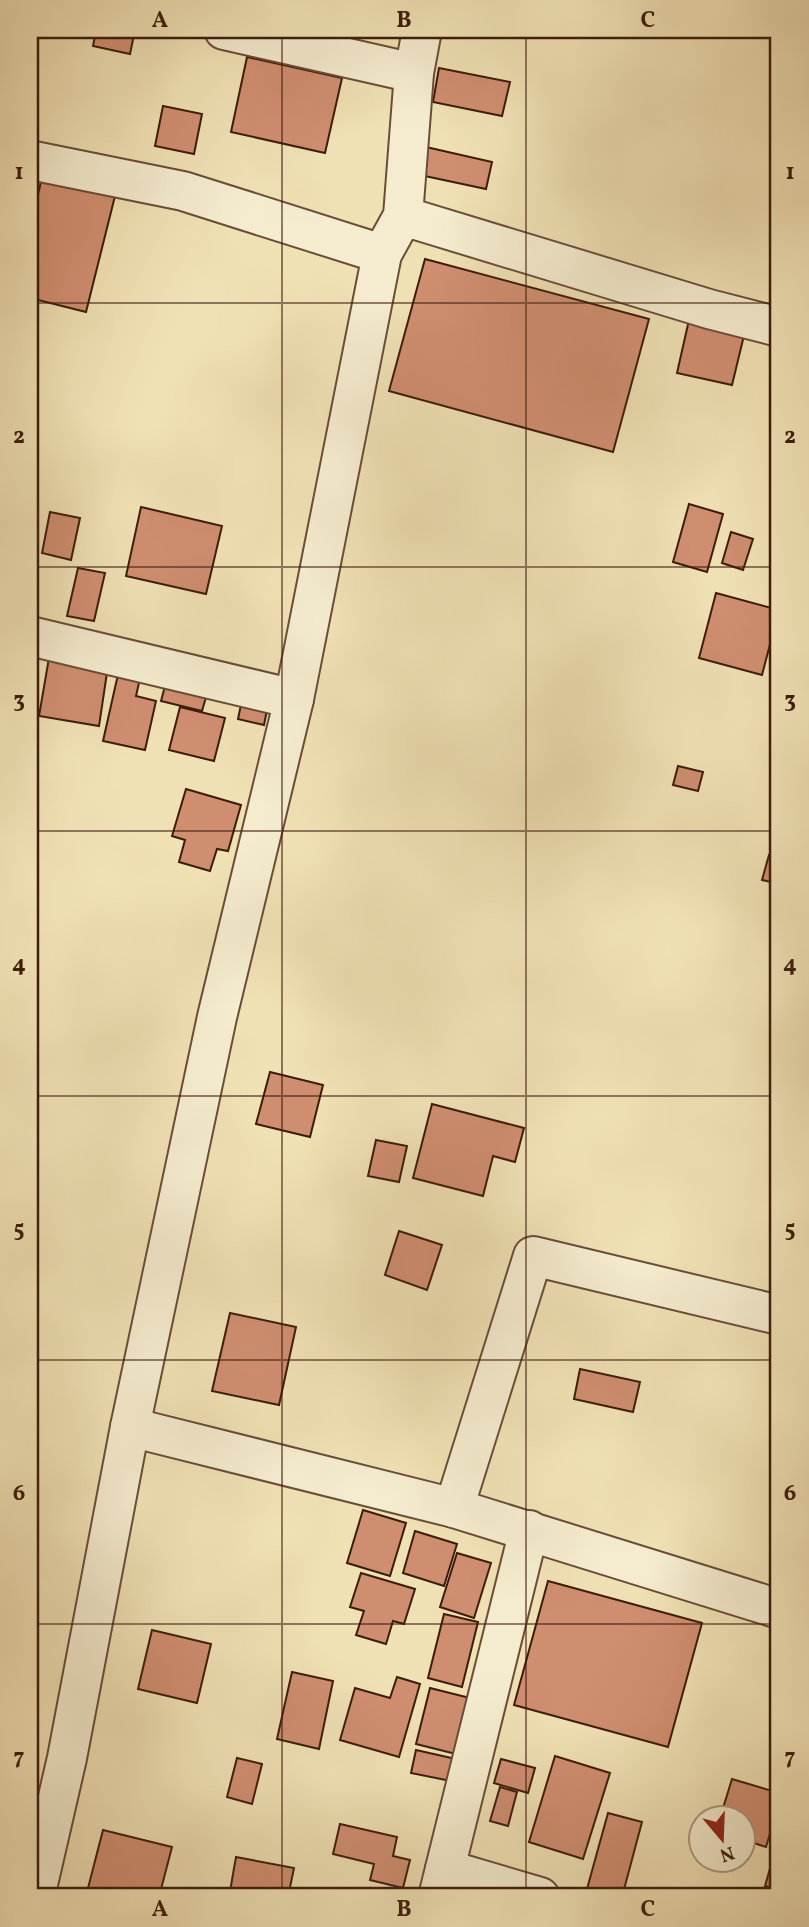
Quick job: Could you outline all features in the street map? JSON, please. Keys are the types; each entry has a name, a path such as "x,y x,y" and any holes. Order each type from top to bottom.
{"street":[{"path":"224,30 414,74"},
{"path":"35,1897 67,1758 131,1427 217,1017 294,699 382,254 403,216 414,74 422,30"},
{"path":"30,160 183,191 382,254"},
{"path":"403,216 709,309 779,327"},
{"path":"30,636 294,699"},
{"path":"454,1508 533,1256 779,1315"},
{"path":"131,1427 454,1508 779,1609"},
{"path":"529,1530 441,1883 540,1897"}],"building":[{"path":"96,30 135,30 130,54 93,46"},
{"path":"247,57 342,78 325,153 231,132"},
{"path":"439,68 510,82 502,116 433,102"},
{"path":"163,106 202,114 194,154 155,146"},
{"path":"426,147 492,162 486,189 420,175"},
{"path":"44,169 117,188 86,312 30,298 30,228"},
{"path":"425,259 649,319 613,452 389,391"},
{"path":"779,275 779,306 772,304"},
{"path":"691,311 747,323 732,385 677,373"},
{"path":"689,504 723,514 707,572 673,562"},
{"path":"141,507 222,526 206,594 126,576"},
{"path":"50,512 80,518 71,560 42,553"},
{"path":"731,532 753,539 743,570 722,563"},
{"path":"78,568 105,573 94,621 67,616"},
{"path":"716,593 779,610 762,675 699,658"},
{"path":"50,652 108,666 99,726 39,716"},
{"path":"119,670 141,674 136,696 156,701 145,750 103,741"},
{"path":"165,686 206,697 202,711 161,701"},
{"path":"243,695 269,700 264,725 238,719"},
{"path":"180,707 225,718 214,761 169,750"},
{"path":"678,766 703,772 698,791 673,785"},
{"path":"186,789 241,805 228,851 217,849 210,871 179,862 185,840 172,836"},
{"path":"769,855 779,858 779,884 762,880"},
{"path":"270,1072 323,1085 310,1137 256,1124"},
{"path":"432,1104 524,1128 515,1162 493,1156 483,1196 413,1178"},
{"path":"376,1140 407,1146 399,1182 368,1176"},
{"path":"399,1231 442,1245 427,1290 385,1275"},
{"path":"230,1313 296,1327 279,1405 212,1391"},
{"path":"580,1369 640,1382 633,1412 574,1399"},
{"path":"363,1510 406,1523 390,1576 347,1563"},
{"path":"415,1531 457,1544 444,1586 403,1573"},
{"path":"457,1553 491,1563 474,1618 440,1607"},
{"path":"361,1573 415,1589 404,1624 393,1621 386,1644 356,1635 364,1611 350,1607"},
{"path":"548,1581 702,1623 668,1747 514,1705"},
{"path":"444,1614 478,1622 462,1687 428,1678"},
{"path":"152,1630 211,1644 197,1703 138,1689"},
{"path":"292,1672 333,1681 319,1749 277,1739"},
{"path":"397,1677 420,1684 399,1757 340,1740 355,1688 390,1698"},
{"path":"430,1688 470,1698 456,1754 416,1744"},
{"path":"416,1750 456,1759 451,1781 411,1773"},
{"path":"555,1756 610,1773 583,1859 529,1842"},
{"path":"237,1758 262,1764 252,1804 227,1797"},
{"path":"501,1759 535,1768 528,1793 494,1783"},
{"path":"732,1779 779,1793 779,1803 766,1847 756,1844 756,1804 724,1804"},
{"path":"500,1787 517,1792 508,1826 490,1821"},
{"path":"608,1813 642,1822 622,1897 587,1889"},
{"path":"340,1824 397,1837 393,1856 410,1860 403,1888 370,1880 374,1864 333,1854"},
{"path":"103,1830 172,1847 159,1897 106,1897 87,1892"},
{"path":"236,1857 294,1868 288,1897 229,1897"},
{"path":"771,1865 779,1867 779,1890 765,1886"}]}
